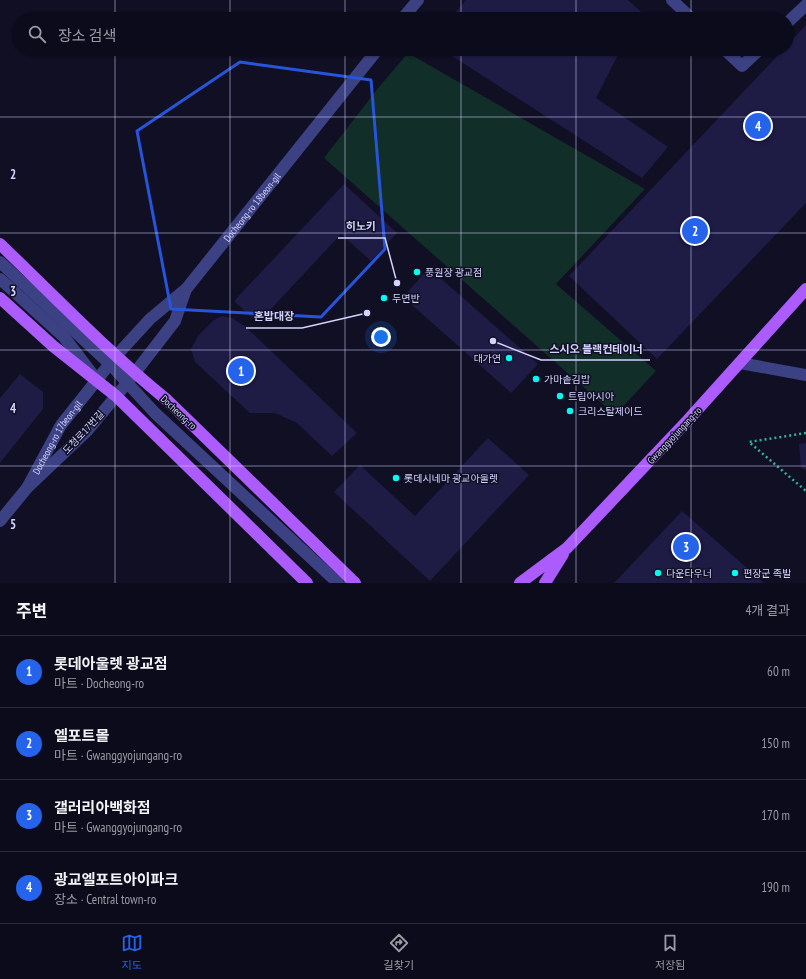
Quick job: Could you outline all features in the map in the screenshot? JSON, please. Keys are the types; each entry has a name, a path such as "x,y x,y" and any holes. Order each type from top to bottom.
{"main road":[{"name":"Docheong-ro","path":"0,244 113,360 135,374 167,400 355,583"},
{"name":"Gwanggyojungang-ro","path":"545,583 567,548 688,420 806,289"},
{"path":"0,298 53,346 116,396 307,583"},
{"path":"520,583 567,548"}],"street":[{"path":"408,12 418,0"},
{"path":"672,0 685,12"},
{"path":"794,16 806,5"},
{"name":"Docheong-ro 18beon-gil","path":"113,360 150,319 187,288 372,56"},
{"path":"731,56 742,66 753,56"},
{"path":"0,262 113,360 127,384 155,413 338,583"},
{"path":"0,279 64,337 97,380"},
{"name":"도청로17번길","path":"27,488 87,431 135,374 175,321 187,288"},
{"name":"Docheong-ro 17beon-gil","path":"0,521 27,488 61,425 113,360"},
{"path":"740,363 806,375"}],"path":[{"path":"806,433 749,442 806,491"}],"highlighted area":[{"path":"240,62 371,80 385,249 321,317 171,309 137,131"}],"green space":[{"path":"405,56 413,56 645,189 556,284 656,371 615,415 324,158 379,87"}],"building":[{"path":"466,0 628,0 641,12 456,12"},
{"path":"806,25 806,203 657,359 569,276 777,56 794,56 794,38"},
{"path":"452,56 617,56 596,98 668,147 642,178"},
{"path":"344,184 397,233 371,261 341,234 258,323 234,301"},
{"path":"429,268 538,364 511,393 403,297"},
{"path":"222,316 232,318 246,327 357,433 332,456 297,423 275,413 250,413 195,362 191,349 198,336 214,320"},
{"path":"20,374 43,392 43,409 0,463 0,398"},
{"path":"488,438 529,475 430,581 334,492 360,465 415,516"},
{"path":"806,443 806,470 801,468 799,444"},
{"path":"682,511 764,583 614,583"}],"place":[{"name":"광교엘포트아이파크","path":"758,126"},
{"name":"엘포트몰","path":"695,231"},
{"name":"풍원장 광교점","path":"417,272"},
{"name":"히노키","path":"397,283"},
{"name":"두면반","path":"384,298"},
{"name":"혼밥대장","path":"367,313"},
{"name":"스시오 블랙컨테이너","path":"493,341"},
{"name":"대가연","path":"509,358"},
{"name":"롯데아울렛 광교점","path":"241,371"},
{"name":"가마솥김밥","path":"536,379"},
{"name":"트립아시아","path":"560,396"},
{"name":"크리스탈제이드","path":"570,411"},
{"name":"롯데시네마 광교아울렛","path":"396,478"},
{"name":"갤러리아백화점","path":"686,547"},
{"name":"다운타우너","path":"658,573"},
{"name":"편장군 족발","path":"735,573"}]}
